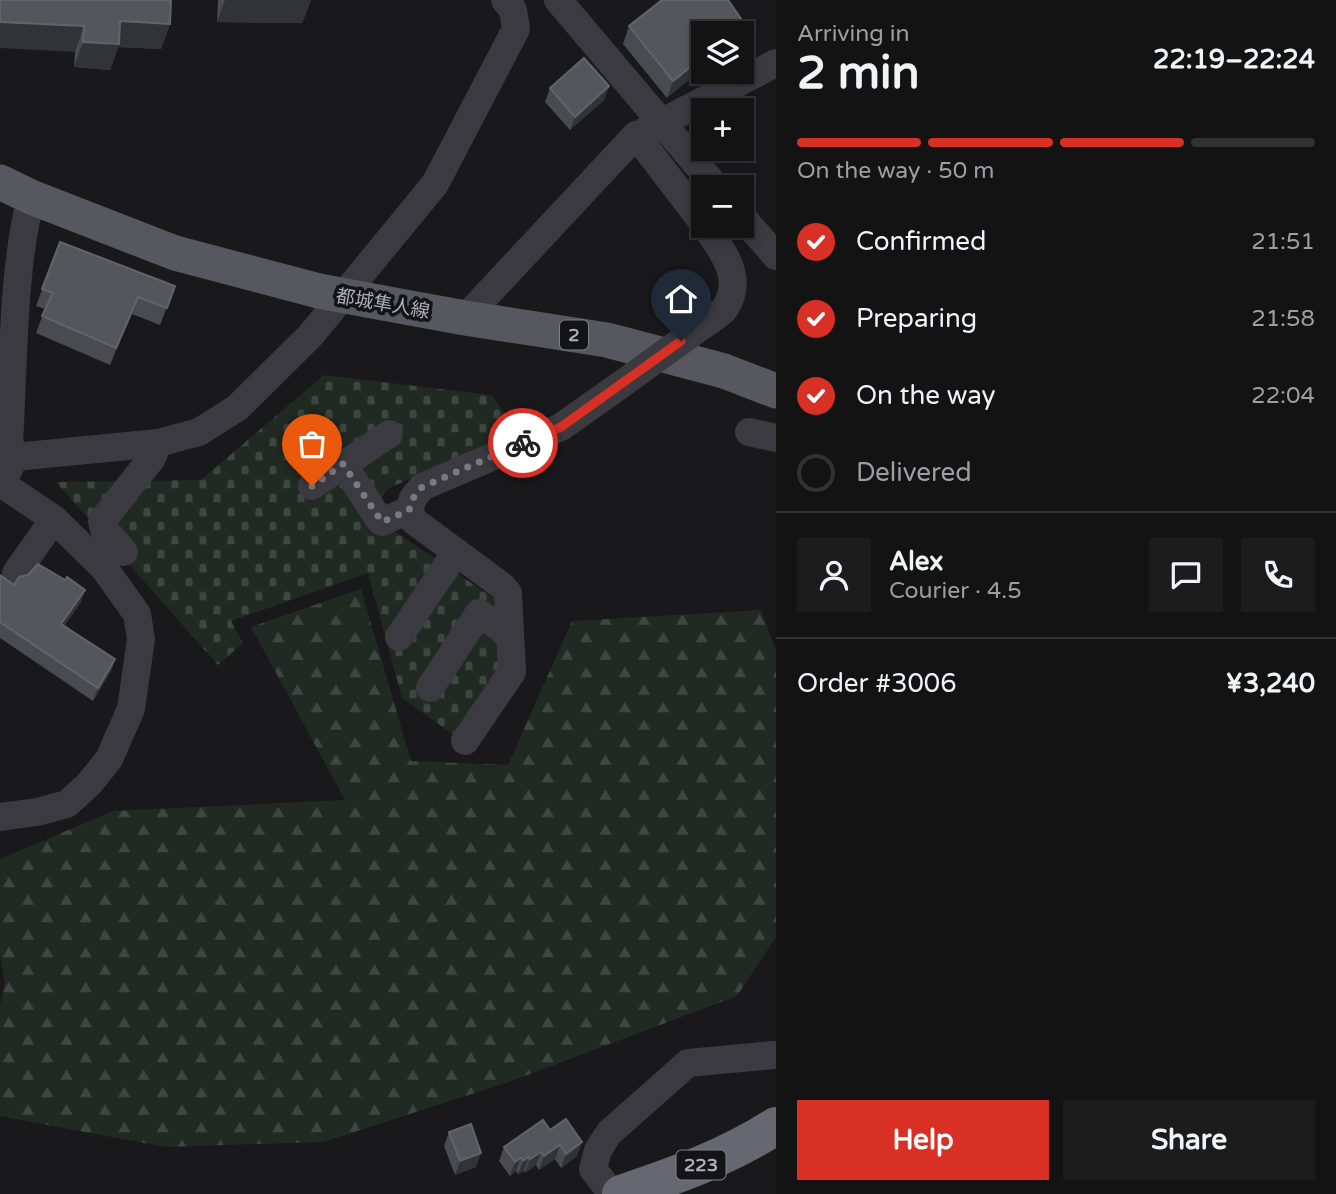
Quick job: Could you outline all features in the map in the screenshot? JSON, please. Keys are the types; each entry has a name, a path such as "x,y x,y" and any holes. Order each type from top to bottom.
{"highway":[{"name":"223","path":"621,1194 742,1148 776,1126"}],"main road":[{"name":"都城隼人線","path":"15,189 175,253 319,291 465,318 607,340 724,371 776,391"}],"street":[{"path":"15,457 158,443 199,432 237,408 310,336 435,184 516,29 513,9 505,0"},
{"path":"561,2 648,129 691,203"},
{"path":"465,318 648,129 776,63"},
{"path":"648,129 702,175"},
{"path":"0,817 37,812 67,803 89,783 109,759 131,709 141,639 137,614 104,568 54,519 1,485 15,457 9,442 23,228 15,189"},
{"path":"754,231 776,256"},
{"path":"465,741 512,673 508,593 414,521 409,510 413,498 422,487 561,427 724,308 733,286 731,265 713,238"},
{"path":"749,432 776,439"},
{"path":"312,486 388,434"},
{"path":"124,552 103,529 102,521 152,458 158,443"},
{"path":"343,464 380,521 409,510"},
{"path":"16,573 54,519"},
{"path":"399,637 456,552"},
{"path":"430,688 479,614 510,635"},
{"path":"612,1194 593,1169 598,1150 609,1133 688,1063 774,1055"}],"green space":[{"path":"324,375 491,395 519,431 389,488 377,502 384,524 495,599 502,658 489,690 454,735 402,698 368,573 231,621 243,643 218,665 56,482 201,480"},
{"path":"361,589 411,761 508,765 572,621 761,610 776,651 776,937 737,996 509,1082 323,1142 165,1147 0,1116 0,1007 5,983 0,955 0,859 113,811 345,800 251,627"}],"building":[{"path":"0,0 171,0 170,24 120,21 119,44 83,42 84,26 0,22"},
{"path":"662,0 728,0 743,21 691,21 691,66 673,81 629,26"},
{"path":"584,58 609,86 575,117 550,88"},
{"path":"60,242 175,286 167,308 138,297 116,348 42,316 53,293 42,289"},
{"path":"38,564 65,580 67,577 85,590 61,624 115,659 98,688 0,622 0,575 14,585 19,577 28,575"},
{"path":"566,1119 582,1142 566,1154 560,1145 544,1156 541,1152 530,1159 521,1158 515,1162 504,1147 543,1120 550,1130"},
{"path":"471,1124 481,1153 460,1161 449,1132"}],"way so far":[{"path":"312,486 343,464 382,522 409,510 413,498 422,487 523,443"}],"route":[{"path":"523,443 561,427 681,341"}]}
